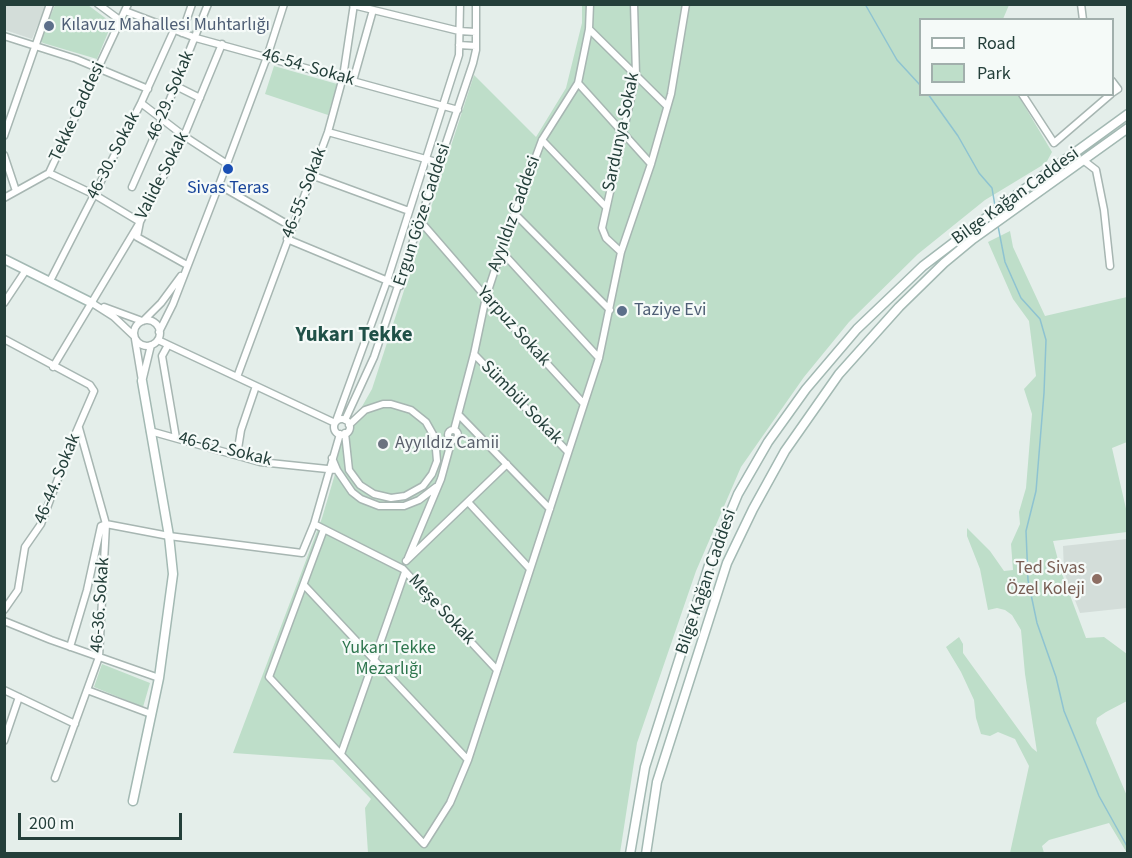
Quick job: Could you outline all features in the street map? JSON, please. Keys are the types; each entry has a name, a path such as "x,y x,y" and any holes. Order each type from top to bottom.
{"main road":[{"name":"Bilge Kağan Caddesi","path":"630,854 645,767 711,559 738,494 768,442 800,398 857,329 923,266 979,222 1127,115"},
{"name":"Bilge Kağan Caddesi","path":"645,854 657,782 727,563 785,451 839,374 898,308 944,263 984,231 1128,128"},
{"path":"4,259 92,303"},
{"path":"133,801 159,678 173,574 169,536 142,381"}],"street":[{"path":"4,136 50,4"},
{"path":"98,4 121,21"},
{"name":"46-29. Sokak","path":"182,33 192,4"},
{"name":"46-29. Sokak","path":"132,187 176,87 208,4"},
{"path":"142,381 152,345 158,339 159,332 173,304 267,57 284,4"},
{"name":"Ergun Göze Caddesi","path":"336,422 387,281 459,55 460,4"},
{"name":"Ergun Göze Caddesi","path":"347,423 400,286 473,63 476,46 476,4"},
{"name":"Ayyıldız Caddesi","path":"340,754 406,561 439,484 451,434 459,415 486,297 514,214 542,140 578,83 589,29 590,4"},
{"name":"Sardunya Sokak","path":"621,252 612,245 602,228 636,75 634,4"},
{"path":"324,529 269,677 424,844 450,803 468,760 599,358 621,252 651,164 673,85 686,4"},
{"path":"354,5 459,31 476,32"},
{"name":"46-55. Sokak","path":"237,377 328,132 343,77 354,5"},
{"name":"Tekke Caddesi","path":"4,198 49,173 127,8"},
{"name":"46-54. Sokak","path":"127,8 196,38 458,110"},
{"path":"353,81 372,10"},
{"path":"589,29 667,106"},
{"name":"46-30. Sokak","path":"50,281 148,89 174,30"},
{"path":"4,36 99,68 148,89"},
{"name":"Valide Sokak","path":"53,367 140,222 184,136 222,44"},
{"path":"459,45 476,46"},
{"path":"578,83 651,164"},
{"path":"176,87 200,98"},
{"path":"1023,96 1054,142 1109,96"},
{"path":"141,103 184,136 227,164"},
{"path":"328,132 440,163"},
{"path":"542,140 606,207"},
{"path":"4,155 16,191"},
{"path":"1083,159 1096,171 1104,210 1110,266"},
{"path":"49,173 95,195 140,222 137,237 188,265"},
{"path":"311,175 409,211"},
{"path":"219,185 292,227"},
{"path":"514,214 610,310"},
{"name":"Yarpuz Sokak","path":"421,222 584,404"},
{"path":"287,239 400,286"},
{"path":"501,251 599,358"},
{"path":"142,381 135,328 170,292 188,265"},
{"path":"4,303 26,270"},
{"path":"92,303 154,323 159,332"},
{"path":"92,303 114,317 142,345 152,345"},
{"path":"4,339 53,367"},
{"path":"158,339 336,422"},
{"path":"168,345 162,356 176,438"},
{"path":"362,352 374,357"},
{"name":"Sümbül Sokak","path":"474,354 568,452"},
{"path":"358,364 369,369"},
{"name":"46-44. Sokak","path":"4,610 18,590 25,548 41,524 94,391 90,385 53,367"},
{"path":"237,455 241,430 256,386"},
{"path":"391,404 419,415 431,429 436,441 437,461 427,481 412,494 405,496 382,497 368,491 352,475 346,458 342,434 334,429 336,422 340,419 347,423 365,410 391,404"},
{"path":"459,415 550,509"},
{"path":"70,647 87,590 100,526 106,524 169,536 302,553 333,470 332,458 342,434 348,430 347,423"},
{"name":"46-36. Sokak","path":"55,778 99,657 106,524 79,428"},
{"path":"431,429 451,434"},
{"name":"46-62. Sokak","path":"150,431 260,462 333,470"},
{"path":"436,441 442,436 451,434"},
{"path":"406,561 507,464"},
{"path":"333,470 352,492 361,499 379,506 404,506 419,500 439,484"},
{"path":"468,502 530,569"},
{"name":"Meşe Sokak","path":"314,524 404,570 497,670"},
{"path":"304,585 468,760"},
{"path":"4,621 159,678"},
{"path":"4,690 75,724"},
{"path":"87,690 151,714"},
{"path":"4,741 19,697"}],"shaded area":[{"path":"4,5 46,5 32,39 5,30"},
{"name":"Ted Sivas Özel Koleji","path":"1127,539 1127,608 1080,613 1064,572 1063,546"}],"green space":[{"path":"55,5 88,5 112,23 97,59 43,43 40,40 45,29 50,31 52,24 48,22"},
{"name":"Yukarı Tekke Mezarlığı","path":"582,5 1009,5 1003,18 919,18 919,96 1019,96 1052,152 1046,163 985,200 918,254 849,322 804,377 741,467 696,571 637,743 620,853 368,853 365,808 371,799 333,760 233,753 322,518 335,474 339,447 372,389 474,75 536,137 566,88 582,23"},
{"path":"274,66 337,84 328,115 265,94"},
{"path":"1010,231 1013,247 1045,316 1127,297 1127,442 1112,448 1127,513 1127,532 1053,541 1061,571 1086,638 1104,637 1127,654 1127,701 1097,718 1096,723 1127,796 1127,853 1109,823 1049,840 1042,846 1044,853 1010,853 1029,766 1015,739 998,732 990,736 981,734 974,700 946,647 959,637 963,644 963,653 1037,752 1021,630 1012,615 1005,610 997,608 988,610 980,569 967,536 967,528 990,551 1004,571 1013,570 1011,544 1020,524 1019,512 1026,488 1032,414 1024,389 1036,376 1029,321 1013,299 988,242"},
{"path":"102,664 150,683 143,707 94,687"}],"waterway":[{"path":"865,4 897,60 919,84"},
{"path":"929,96 958,136 979,173 992,188 995,206"},
{"path":"998,226 1005,262 1021,298 1040,319 1046,340 1036,491 1026,531 1028,580 1037,623 1056,677 1064,711 1099,796 1128,848"}],"place":[{"name":"Kılavuz Mahallesi Muhtarlığı","path":"49,26"},
{"name":"Sivas Teras","path":"228,169"},
{"name":"Taziye Evi","path":"622,311"},
{"name":"Ayyıldız Camii","path":"383,444"},
{"name":"Ted Sivas Özel Koleji","path":"1097,579"}],"district":[{"name":"Yukarı Tekke","path":"354,336"}]}
